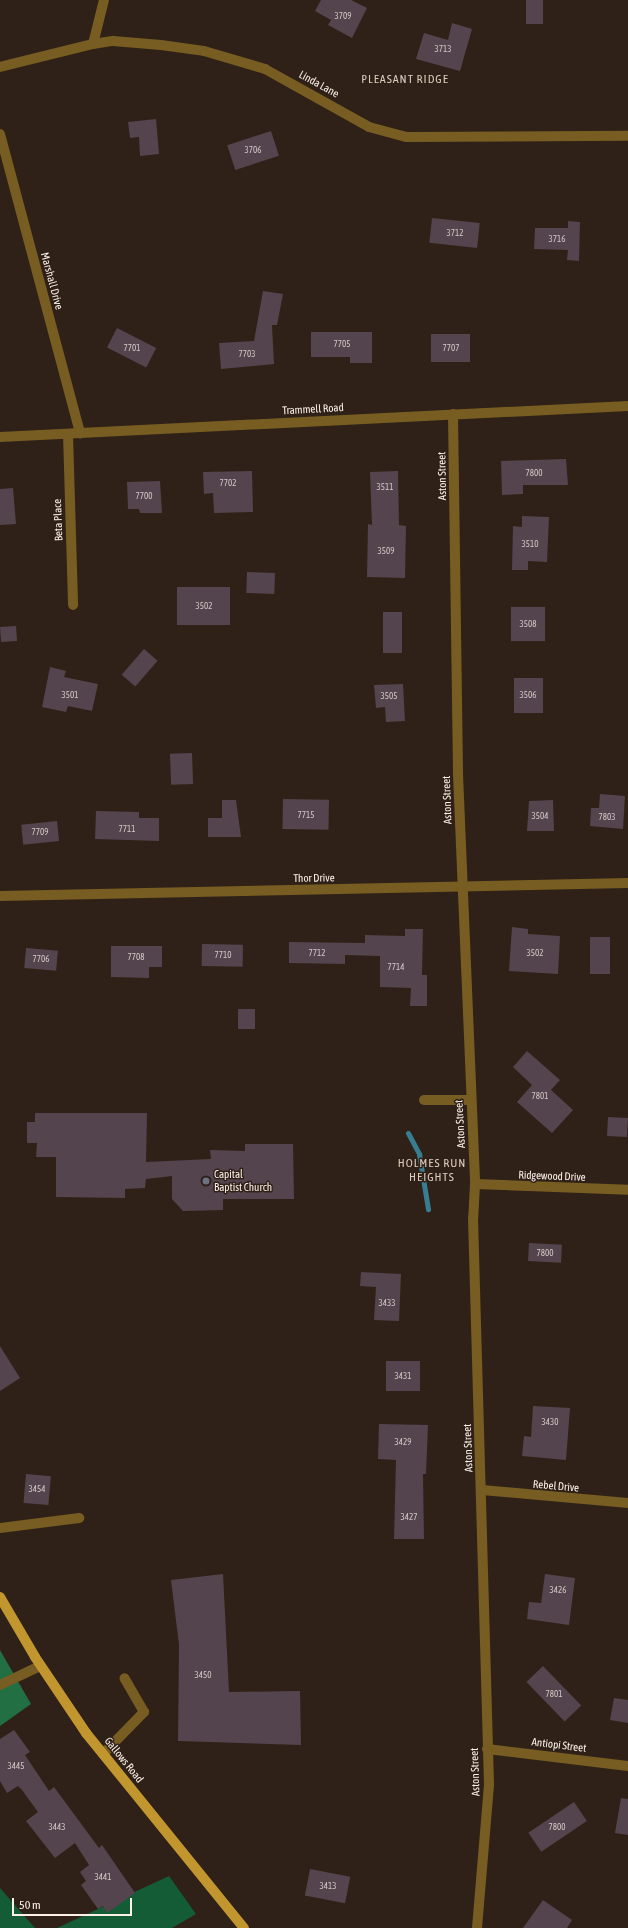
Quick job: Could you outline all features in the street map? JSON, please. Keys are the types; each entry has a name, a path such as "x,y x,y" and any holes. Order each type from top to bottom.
{"main road":[{"name":"Gallows Road","path":"0,1597 40,1666 103,1754 244,1928"}],"street":[{"path":"93,44 104,0"},
{"name":"Linda Lane","path":"0,67 93,44 113,41 161,45 234,59 300,87 369,127 407,137 628,136"},
{"name":"Marshall Drive","path":"0,134 80,433"},
{"name":"Trammell Road","path":"0,437 628,406"},
{"name":"Aston Street","path":"453,414 463,887 475,1184 473,1218 482,1490 487,1748 488,1819 477,1928"},
{"name":"Beta Place","path":"68,434 73,605"},
{"name":"Thor Drive","path":"0,896 628,883"},
{"path":"424,1100 471,1100"},
{"name":"Ridgewood Drive","path":"475,1184 628,1190"},
{"name":"Rebel Drive","path":"482,1490 628,1503"},
{"path":"0,1528 79,1518"},
{"path":"0,1685 40,1666"},
{"path":"103,1754 144,1712 124,1678"},
{"name":"Antiopi Street","path":"487,1748 628,1766"}],"green space":[{"path":"0,1650 31,1704 0,1726"},
{"path":"169,1876 196,1914 172,1928 57,1928"},
{"path":"0,1888 35,1928 0,1928"}],"building":[{"path":"321,0 351,0 367,8 352,38 328,25 331,20 315,11"},
{"path":"526,0 543,0 543,24 526,24"},
{"path":"452,23 472,29 460,71 416,59 424,33 448,40"},
{"path":"156,119 159,154 140,156 139,137 130,138 128,122"},
{"path":"271,131 279,156 235,170 227,145"},
{"path":"432,218 480,223 477,248 429,243"},
{"path":"568,221 580,222 579,261 567,260 568,250 534,249 535,228 568,228"},
{"path":"263,291 283,294 277,325 272,325 274,364 221,369 219,343 254,341"},
{"path":"117,328 156,348 146,368 107,348"},
{"path":"311,332 372,332 372,363 350,363 350,357 311,357"},
{"path":"431,334 470,334 470,362 431,362"},
{"path":"566,459 568,485 523,485 523,494 502,495 501,461"},
{"path":"252,471 253,512 214,513 213,493 204,494 203,472"},
{"path":"398,471 399,525 406,526 405,578 367,577 368,524 372,525 370,472"},
{"path":"160,481 162,513 140,513 139,509 128,509 127,482"},
{"path":"13,488 16,524 0,525 0,489"},
{"path":"522,516 549,517 547,562 528,561 528,570 512,570 513,526 522,527"},
{"path":"247,572 275,573 274,594 246,593"},
{"path":"177,587 230,587 230,625 177,625"},
{"path":"511,607 545,607 545,641 511,641"},
{"path":"383,612 402,612 402,653 383,653"},
{"path":"16,626 17,641 1,642 0,627"},
{"path":"144,649 158,661 135,686 122,675"},
{"path":"50,667 66,671 64,677 98,684 92,711 68,706 66,712 42,707"},
{"path":"514,678 543,678 543,713 514,713"},
{"path":"403,684 405,721 386,722 385,707 376,708 374,685"},
{"path":"192,753 193,784 171,785 170,754"},
{"path":"600,794 625,796 623,829 590,826 591,808 599,808"},
{"path":"283,799 329,800 328,830 282,829"},
{"path":"222,800 236,800 241,837 208,837 208,818 222,818"},
{"path":"553,800 554,831 527,831 529,801"},
{"path":"96,811 139,812 139,818 159,818 159,841 95,839"},
{"path":"57,821 59,841 23,845 21,825"},
{"path":"512,927 528,929 528,934 560,936 558,974 509,971"},
{"path":"405,929 423,929 422,975 427,975 427,1006 410,1006 411,988 380,987 380,956 345,955 345,964 289,963 289,942 365,943 365,935 405,936"},
{"path":"590,937 610,937 610,974 590,974"},
{"path":"202,944 243,945 243,967 202,966"},
{"path":"111,946 162,946 162,967 149,967 149,978 111,977"},
{"path":"26,948 58,951 56,971 24,968"},
{"path":"238,1009 255,1009 255,1029 238,1029"},
{"path":"527,1051 560,1080 551,1090 573,1110 552,1133 517,1102 532,1085 513,1067"},
{"path":"35,1113 147,1113 146,1162 211,1159 210,1150 245,1151 245,1144 293,1144 294,1199 223,1199 223,1210 183,1211 172,1199 172,1176 146,1179 145,1188 125,1189 125,1198 56,1197 56,1157 36,1157 37,1143 27,1143 27,1122 35,1122"},
{"path":"608,1117 628,1118 627,1137 607,1136"},
{"path":"529,1243 562,1245 561,1263 528,1261"},
{"path":"361,1272 401,1274 399,1321 374,1320 376,1287 360,1286"},
{"path":"0,1346 20,1378 0,1391"},
{"path":"386,1361 420,1361 420,1391 386,1391"},
{"path":"533,1406 570,1408 566,1460 522,1456 524,1436 531,1437"},
{"path":"379,1424 428,1425 426,1474 423,1474 424,1539 394,1539 396,1460 378,1459"},
{"path":"26,1474 51,1476 48,1505 23,1503"},
{"path":"223,1574 229,1692 300,1691 301,1745 178,1741 179,1645 171,1580"},
{"path":"545,1574 575,1578 569,1625 527,1619 529,1602 541,1603"},
{"path":"543,1666 581,1706 565,1722 526,1682"},
{"path":"614,1698 628,1700 628,1723 610,1720"},
{"path":"14,1730 30,1752 25,1755 49,1791 54,1787 99,1848 102,1845 135,1893 107,1913 103,1906 98,1909 81,1885 86,1881 80,1872 89,1865 75,1843 55,1858 26,1821 38,1812 18,1786 7,1793 0,1781 0,1739"},
{"path":"621,1798 628,1799 628,1835 615,1833"},
{"path":"574,1802 587,1821 541,1852 528,1833"},
{"path":"310,1869 350,1877 345,1903 305,1896"},
{"path":"543,1900 572,1920 567,1928 523,1928"}],"waterway":[{"path":"408,1133 419,1154 428,1209"}],"place":[{"name":"Capital Baptist Church","path":"206,1181"}],"district":[{"name":"PLEASANT RIDGE","path":"405,80"},
{"name":"HOLMES RUN HEIGHTS","path":"432,1171"}]}
